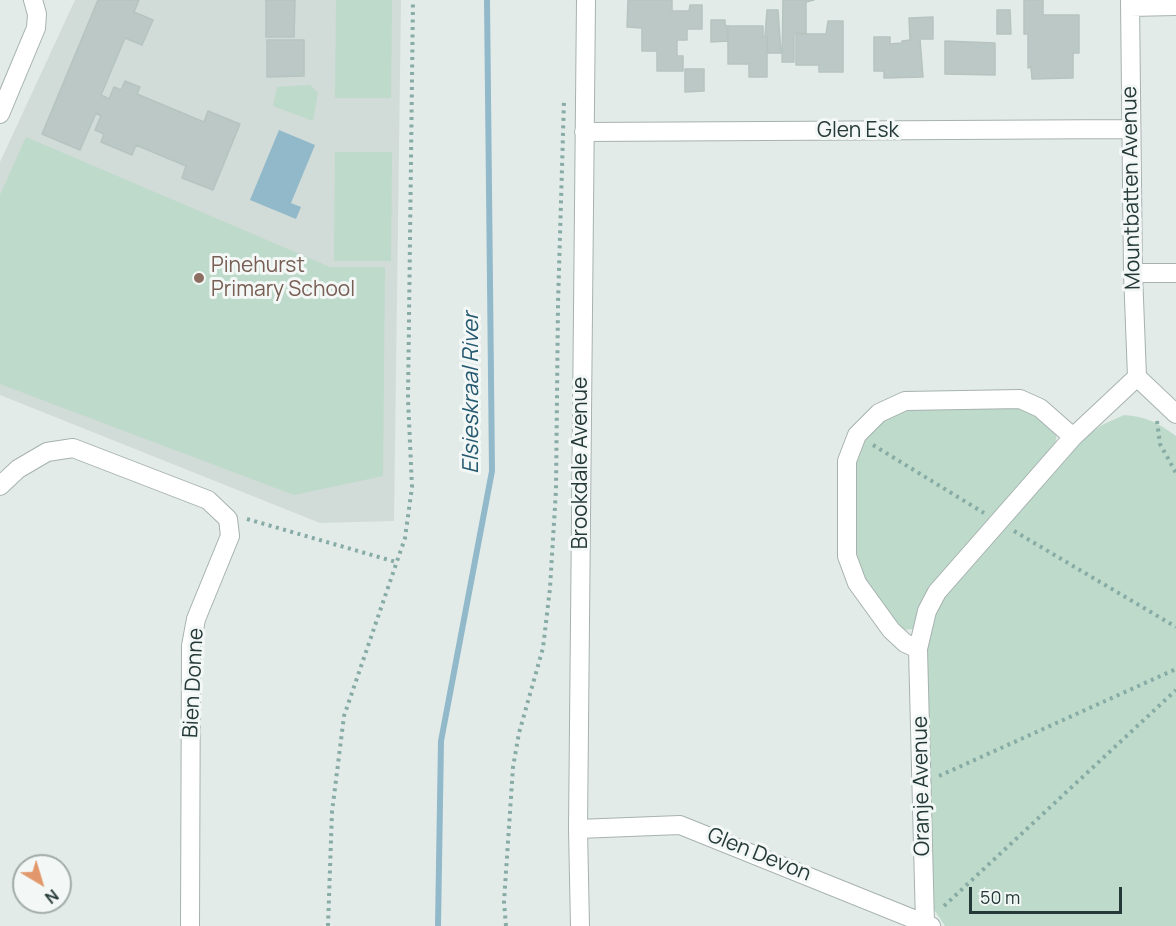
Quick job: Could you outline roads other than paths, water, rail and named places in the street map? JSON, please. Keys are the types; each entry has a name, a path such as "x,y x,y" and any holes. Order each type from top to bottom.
{"street":[{"path":"0,114 36,28 37,14 33,0"},
{"name":"Brookdale Avenue","path":"580,926 578,830 586,0"},
{"path":"1130,3 1176,6"},
{"name":"Mountbatten Avenue","path":"1130,3 1133,273 1137,377"},
{"name":"Glen Esk","path":"584,132 1131,129"},
{"path":"1133,273 1176,273"},
{"path":"1137,377 1176,414"},
{"name":"Oranje Avenue","path":"928,925 918,649 927,611 937,592 1073,437 1137,377"},
{"path":"918,649 904,643 891,630 857,583 846,555 847,461 857,435 879,413 905,401 1020,399 1040,408 1073,437"},
{"name":"Bien Donne","path":"0,486 18,469 47,452 74,448 208,500 228,519 230,536 196,620 191,646 190,926"},
{"name":"Glen Devon","path":"578,830 680,825 928,925"}],"water":[{"path":"279,130 315,145 291,203 301,207 296,219 250,200"}],"waterway":[{"name":"Elsieskraal River","path":"438,926 441,741 492,471 487,0"}],"place":[{"name":"Pinehurst Primary School","path":"199,278"}]}
